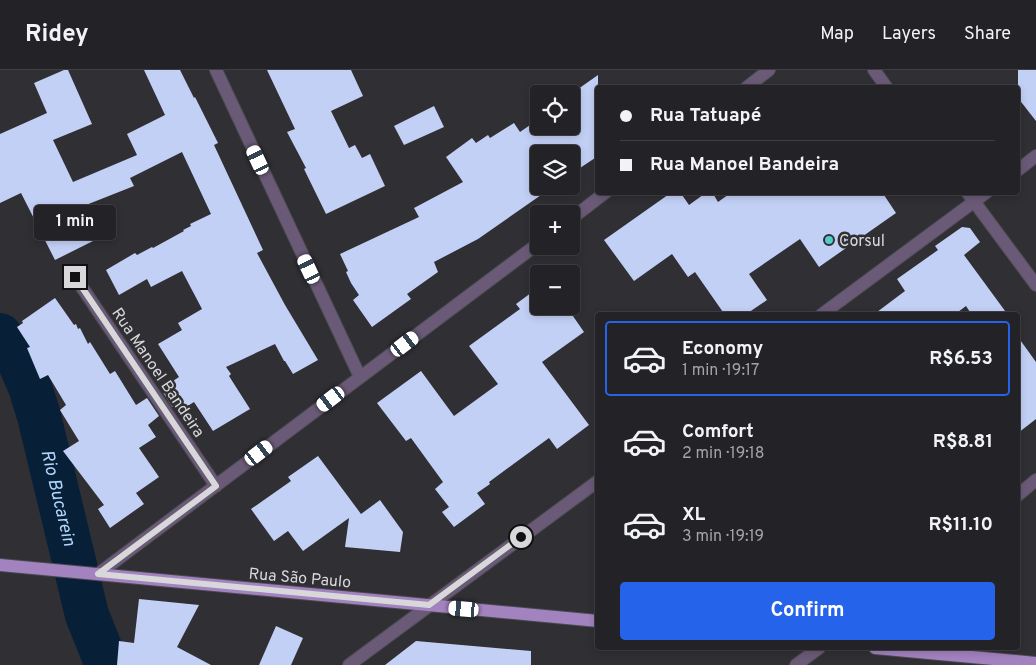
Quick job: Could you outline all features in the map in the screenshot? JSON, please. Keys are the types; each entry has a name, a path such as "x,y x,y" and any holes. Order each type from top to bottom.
{"main road":[{"name":"Rua São Paulo","path":"0,565 595,621"},
{"path":"896,650 1036,663"}],"street":[{"path":"216,70 360,377"},
{"path":"750,85 769,70"},
{"path":"874,70 885,85"},
{"path":"1020,168 1036,156"},
{"path":"580,211 602,195"},
{"path":"825,312 970,197 1036,285"},
{"path":"98,574 530,250"},
{"name":"Rua Manoel Bandeira","path":"75,277 216,486"},
{"path":"1020,493 1036,480"},
{"path":"349,665 595,482"},
{"path":"796,665 815,650"}],"building":[{"path":"68,70 92,124 53,140 73,182 137,155 127,134 165,115 144,70 180,70 218,143 214,145 263,250 257,253 318,360 293,374 275,344 226,367 231,374 229,376 250,409 213,431 194,402 183,409 179,403 172,407 161,389 179,377 158,344 182,330 178,323 202,309 182,271 151,287 147,279 119,295 106,270 135,253 137,255 153,248 184,231 191,226 190,224 211,214 182,152 130,178 134,186 86,205 101,237 55,260 21,193 0,203 0,134 47,113 34,83"},
{"path":"267,70 351,70 363,96 331,111 349,148 355,145 362,158 370,154 385,186 326,214 304,169 306,168 287,132 295,129"},
{"path":"1018,70 1036,70 1036,121 1020,101 1020,85 1018,85"},
{"path":"598,75 598,85 595,85 595,158 580,168 580,145 530,145 530,195 541,195 478,239 434,262 438,272 407,294 411,299 372,327 353,300 359,295 351,283 340,254 419,217 414,208 463,182 446,157 472,138 476,143 488,135 490,138 514,123 520,132 530,125 530,135 580,135 580,88"},
{"path":"434,106 444,127 404,145 394,126"},
{"path":"668,195 682,195 689,205 703,195 714,195 718,202 728,195 884,195 896,213 819,267 800,239 749,274 767,300 749,312 723,312 695,272 688,277 672,254 634,281 604,240"},
{"path":"962,227 970,228 980,242 964,255 1006,312 970,312 966,306 958,312 877,312 905,291 897,279 938,250 935,246"},
{"path":"530,294 530,315 572,315 584,332 542,362 589,425 557,449 549,438 489,482 490,484 477,493 485,504 454,527 442,512 449,507 435,489 443,482 411,438 406,441 377,403 421,371 454,416 498,384 469,346 520,309 516,304"},
{"path":"55,298 74,325 76,324 78,329 80,328 88,344 90,342 110,374 115,371 136,405 147,398 159,416 148,425 156,437 139,448 159,477 136,493 144,504 110,528 98,509 104,505 63,451 79,441 60,410 66,405 48,375 40,379 27,348 30,347 17,327 23,323 22,321"},
{"path":"1020,340 1036,362 1036,419 1020,431"},
{"path":"318,456 361,514 380,500 403,532 400,552 345,547 349,518 303,551 288,531 274,541 251,509 291,481 288,477"},
{"path":"139,599 199,605 177,647 211,665 117,665 119,641 134,643"},
{"path":"276,626 303,638 291,665 259,665"},
{"path":"416,641 531,651 531,665 385,665"}],"waterway":[{"name":"Rio Bucarein","path":"0,335 17,357 30,387 39,416 87,615 107,665"}],"place":[{"name":"Corsul","path":"829,240"}],"route":[{"path":"75,277 216,486 98,574 429,605 521,537"}]}
